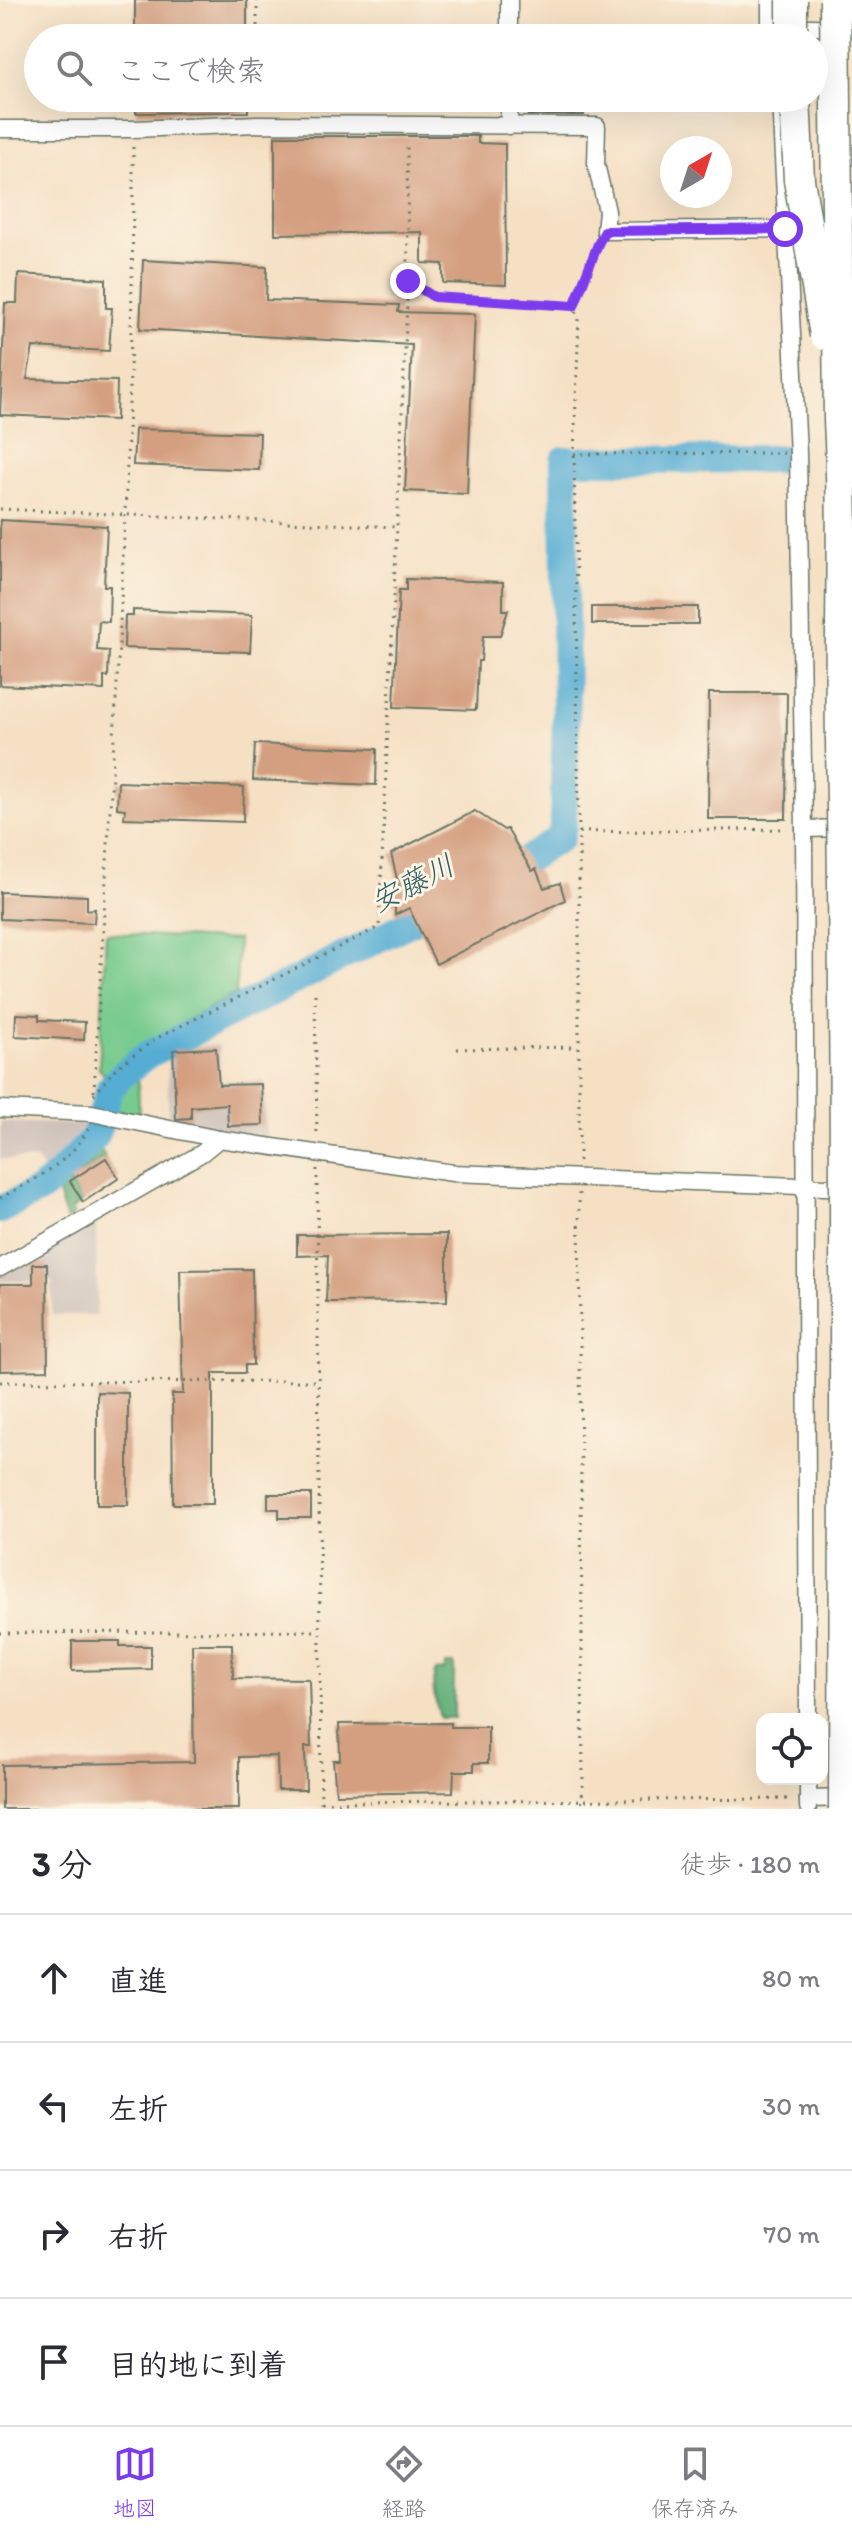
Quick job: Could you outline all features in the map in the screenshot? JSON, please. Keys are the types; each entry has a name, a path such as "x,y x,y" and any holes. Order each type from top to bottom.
{"highway":[{"path":"835,0 842,481 841,736 846,1207 844,1809"},
{"path":"848,0 852,278"},
{"path":"796,112 799,180 839,420"}],"street":[{"path":"509,0 509,24"},
{"path":"770,0 770,24"},
{"path":"828,27 852,28"},
{"path":"509,112 509,126"},
{"path":"781,112 798,453 804,829 808,1713"},
{"path":"0,129 133,129 258,124 597,126 596,164 607,211 605,231 852,228"},
{"path":"804,829 852,828"},
{"path":"0,1109 98,1114 219,1139 453,1173 852,1188"},
{"path":"0,1268 202,1153 219,1139"},
{"path":"808,1804 852,1798"}],"path":[{"path":"257,0 257,24"},
{"path":"94,1095 115,1069 157,1038 379,927 408,281 406,126"},
{"path":"0,1198 46,1173 83,1139 98,1114 94,1095 134,261 133,129"},
{"path":"581,1809 577,1047 579,832 574,454 579,319 574,306 605,231"},
{"path":"408,281 434,297 574,306"},
{"path":"574,454 798,453"},
{"path":"0,509 397,527"},
{"path":"579,832 804,829"},
{"path":"315,994 321,1809"},
{"path":"457,1049 577,1047"},
{"path":"0,1382 318,1381"},
{"path":"0,1633 318,1631"},
{"path":"321,1802 808,1804"}],"shaded area":[{"path":"219,1045 220,1082 264,1081 266,1137 168,1121 168,1047"},
{"path":"0,1122 86,1125 43,1170 37,1160 0,1159"},
{"path":"96,1221 97,1315 52,1315 52,1281 0,1281 0,1276"}],"green space":[{"path":"106,933 238,940 236,994 151,1041 105,1076 99,1068"},
{"path":"138,1069 139,1115 107,1109 112,1094"},
{"path":"96,1141 105,1157 68,1181 82,1203 71,1209 74,1215 67,1221 56,1187"},
{"path":"446,1664 454,1664 454,1718 440,1718 434,1694 436,1671 445,1670"}],"building":[{"path":"135,0 247,0 247,24 135,24"},
{"path":"136,112 248,112 136,113"},
{"path":"528,112 584,112 584,115 528,115"},
{"path":"275,136 478,136 478,143 505,144 506,285 443,283 443,264 422,263 422,232 275,234"},
{"path":"143,260 267,267 266,300 399,305 398,312 475,314 467,494 405,491 412,345 140,329"},
{"path":"18,274 106,279 106,308 112,308 109,351 33,347 27,379 117,381 116,420 0,415 5,303 17,303"},
{"path":"135,429 260,433 259,470 133,465"},
{"path":"0,520 107,526 104,586 110,586 109,622 99,621 97,650 109,651 104,690 0,685"},
{"path":"406,579 503,582 503,610 508,610 500,636 483,636 481,661 478,661 476,710 394,707 399,590 406,590"},
{"path":"592,607 698,607 698,624 592,624"},
{"path":"133,610 252,615 250,652 124,648 125,616 133,616"},
{"path":"709,693 787,693 786,819 708,819"},
{"path":"255,744 377,749 376,785 253,780"},
{"path":"118,782 244,787 243,822 124,818 125,809 117,808"},
{"path":"475,811 507,829 532,871 536,869 544,888 560,883 565,900 436,964 409,908 395,915 395,903 386,904 385,887 399,887 391,854"},
{"path":"0,892 87,896 87,910 95,909 94,923 0,919"},
{"path":"16,1014 39,1015 39,1020 85,1022 84,1040 15,1036"},
{"path":"216,1048 219,1085 261,1084 263,1125 228,1126 227,1104 191,1107 191,1118 176,1119 173,1050"},
{"path":"106,1158 119,1178 83,1202 70,1181"},
{"path":"447,1234 447,1301 326,1302 328,1255 297,1256 297,1235"},
{"path":"33,1264 47,1264 48,1370 0,1371 0,1284 33,1284"},
{"path":"252,1269 253,1365 245,1365 245,1373 213,1373 213,1504 173,1504 172,1394 183,1394 180,1270"},
{"path":"97,1392 128,1393 128,1505 97,1505"},
{"path":"268,1494 311,1494 311,1518 279,1518 279,1509 268,1509"},
{"path":"72,1641 120,1641 120,1646 151,1646 151,1669 72,1671"},
{"path":"192,1644 232,1644 233,1678 309,1679 311,1747 305,1747 306,1790 278,1790 277,1756 239,1757 239,1809 2,1809 2,1765 194,1762"},
{"path":"451,1723 451,1727 488,1727 488,1763 474,1763 474,1771 454,1771 453,1792 336,1794 333,1760 340,1760 339,1724"}],"waterway":[{"name":"安藤川","path":"584,460 786,459"},
{"name":"安藤川","path":"493,881 560,838 563,827 566,714 564,460 569,460"},
{"name":"安藤川","path":"0,1210 40,1190 95,1137 110,1088 147,1055 449,903"}],"route":[{"path":"408,281 434,297 574,306 605,231 785,229"}]}
